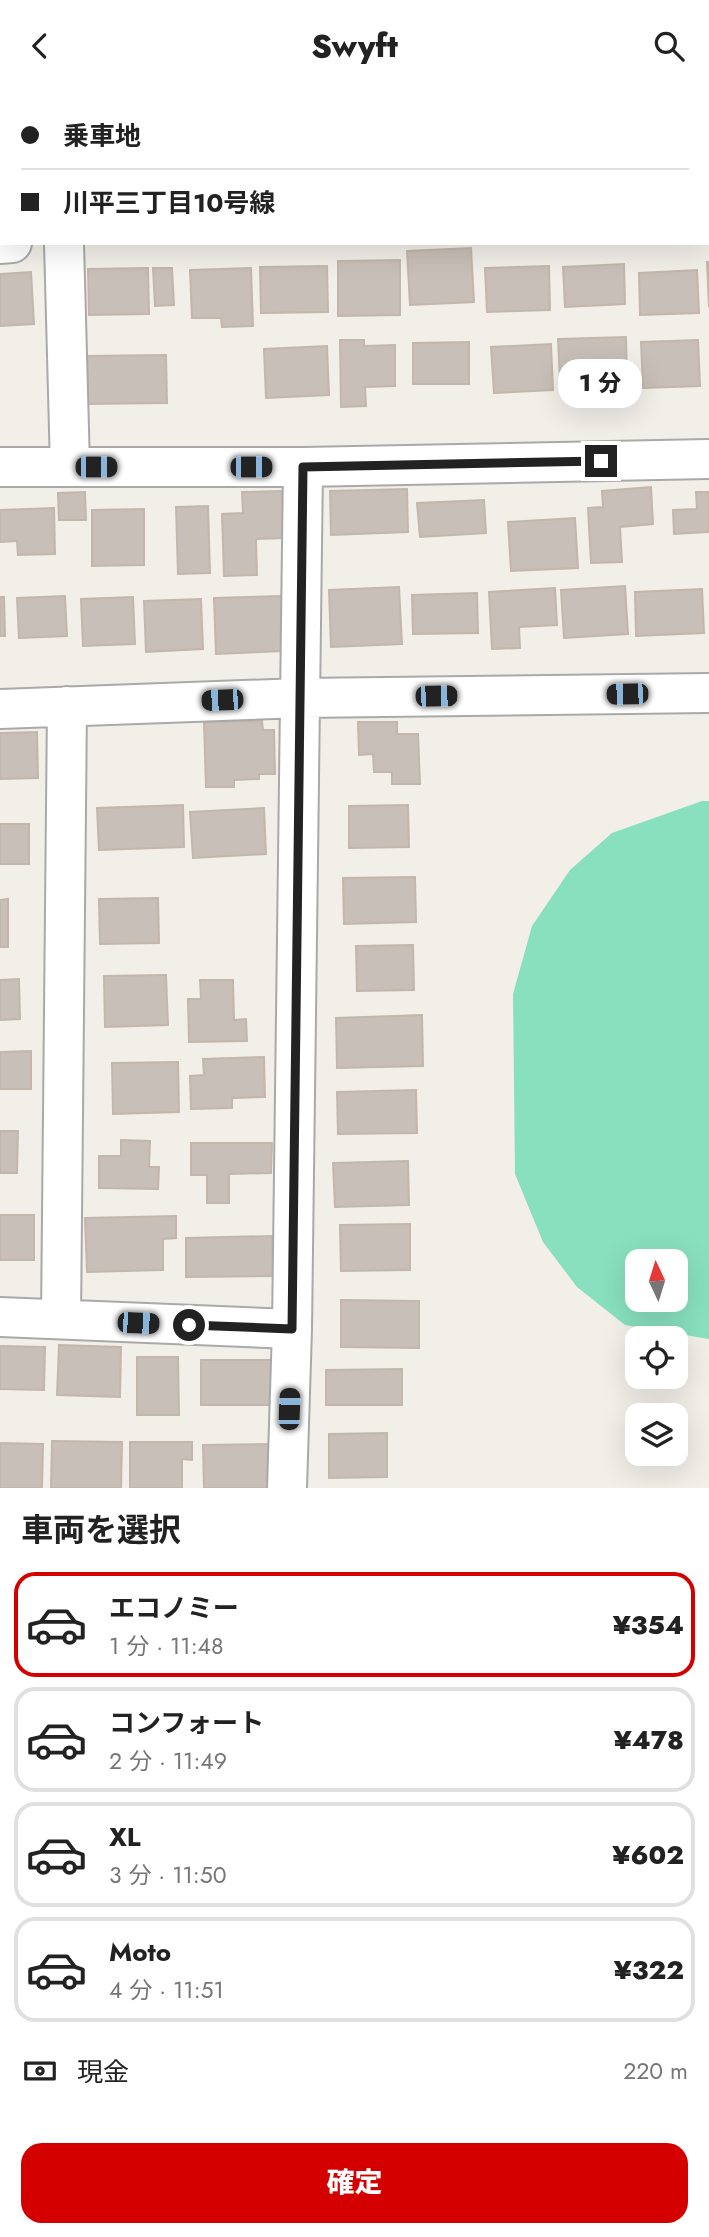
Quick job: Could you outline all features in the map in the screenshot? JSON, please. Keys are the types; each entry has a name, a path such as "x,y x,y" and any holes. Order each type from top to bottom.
{"street":[{"path":"64,245 69,467"},
{"path":"0,467 303,467 709,459"},
{"path":"287,1488 292,1329 303,467"},
{"path":"0,709 300,698 709,693"},
{"path":"61,1319 67,706"},
{"path":"0,1317 292,1329"}],"green space":[{"path":"702,801 709,801 709,1339 688,1336 688,1326 625,1325 577,1287 543,1242 515,1174 513,994 532,926 570,870 612,833"}],"building":[{"path":"471,248 474,302 410,305 407,251"},
{"path":"400,260 400,315 338,316 338,261"},
{"path":"707,262 709,262 709,307"},
{"path":"624,264 625,304 565,307 563,267"},
{"path":"327,266 328,312 261,313 260,267"},
{"path":"549,266 550,310 487,312 485,268"},
{"path":"148,268 149,314 89,315 88,269"},
{"path":"153,268 172,268 174,305 155,306"},
{"path":"251,268 253,326 222,327 221,318 192,318 190,270"},
{"path":"697,270 699,313 640,315 639,273"},
{"path":"31,272 34,324 0,326 0,274"},
{"path":"626,337 627,381 595,382 595,392 573,393 572,382 560,382 558,339"},
{"path":"340,340 364,340 364,346 395,345 395,386 365,387 366,406 341,407"},
{"path":"698,340 700,386 643,388 641,342"},
{"path":"469,342 469,384 413,384 413,343"},
{"path":"551,344 553,390 494,393 491,347"},
{"path":"327,346 329,395 266,398 264,349"},
{"path":"166,355 167,403 84,404 83,356"},
{"path":"651,487 653,524 620,527 622,562 591,563 588,508 603,507 602,491"},
{"path":"407,489 408,532 331,535 330,491"},
{"path":"283,491 284,538 256,539 257,575 224,576 222,514 243,513 242,492"},
{"path":"85,492 86,520 59,520 58,493"},
{"path":"696,492 709,492 709,532 674,534 673,510 697,509"},
{"path":"484,500 486,533 420,537 417,503"},
{"path":"208,506 210,573 178,574 176,507"},
{"path":"54,508 55,554 18,555 17,541 0,542 0,510"},
{"path":"144,509 144,565 92,566 92,510"},
{"path":"575,518 578,568 511,571 508,522"},
{"path":"625,586 628,634 564,638 561,590"},
{"path":"399,587 402,644 331,647 329,590"},
{"path":"555,588 557,625 519,627 520,648 492,649 489,592"},
{"path":"702,589 704,633 636,636 635,592"},
{"path":"477,593 478,633 413,634 412,595"},
{"path":"65,596 67,636 19,638 17,598"},
{"path":"282,596 284,651 216,654 214,598"},
{"path":"0,597 4,597 5,636 0,636"},
{"path":"133,597 135,644 83,646 81,599"},
{"path":"201,599 203,649 146,652 144,601"},
{"path":"262,721 263,730 274,730 275,774 259,774 259,779 234,780 234,787 206,787 204,722"},
{"path":"358,722 397,722 397,734 418,734 420,784 392,784 392,772 374,772 373,754 359,755"},
{"path":"37,732 38,778 0,779 0,733"},
{"path":"183,805 184,847 99,850 97,808"},
{"path":"408,805 409,847 349,848 349,806"},
{"path":"264,808 266,854 193,858 190,812"},
{"path":"0,824 29,824 29,864 0,864"},
{"path":"415,877 416,922 344,924 343,878"},
{"path":"158,898 159,943 100,944 99,899"},
{"path":"8,899 8,947 0,947 0,900"},
{"path":"413,945 414,990 357,991 356,946"},
{"path":"166,975 168,1025 105,1027 104,976"},
{"path":"19,979 20,1019 0,1020 0,980"},
{"path":"200,980 233,980 234,1020 246,1019 247,1041 189,1042 188,999 201,999"},
{"path":"422,1015 423,1066 337,1068 336,1018"},
{"path":"31,1051 31,1089 0,1089 0,1052"},
{"path":"264,1057 265,1097 232,1098 232,1108 191,1109 190,1076 204,1075 203,1059"},
{"path":"178,1062 179,1112 113,1114 112,1063"},
{"path":"416,1090 417,1133 338,1134 337,1092"},
{"path":"0,1131 18,1131 17,1173 0,1173"},
{"path":"121,1140 150,1141 149,1167 159,1167 158,1189 99,1188 99,1156 121,1156"},
{"path":"191,1143 272,1143 271,1173 229,1174 229,1203 207,1203 207,1175 191,1175"},
{"path":"408,1161 409,1205 335,1207 333,1163"},
{"path":"0,1215 34,1215 34,1260 0,1260"},
{"path":"176,1216 176,1238 163,1239 163,1270 87,1272 85,1218"},
{"path":"410,1224 410,1270 341,1271 340,1225"},
{"path":"272,1236 273,1276 186,1277 186,1238"},
{"path":"341,1300 419,1301 419,1348 341,1347"},
{"path":"59,1345 121,1347 120,1397 57,1395"},
{"path":"0,1346 45,1347 44,1390 0,1389"},
{"path":"137,1357 178,1357 179,1415 137,1415"},
{"path":"201,1360 271,1360 272,1405 201,1405"},
{"path":"402,1369 402,1405 326,1405 326,1370"},
{"path":"387,1433 387,1477 329,1478 329,1434"},
{"path":"52,1441 122,1442 121,1488 51,1488"},
{"path":"130,1442 192,1442 192,1460 182,1459 182,1488 130,1488"},
{"path":"0,1443 43,1444 42,1488 0,1488"},
{"path":"273,1444 274,1488 204,1488 203,1445"}],"route":[{"path":"189,1325 292,1329 303,467 601,461"}]}
